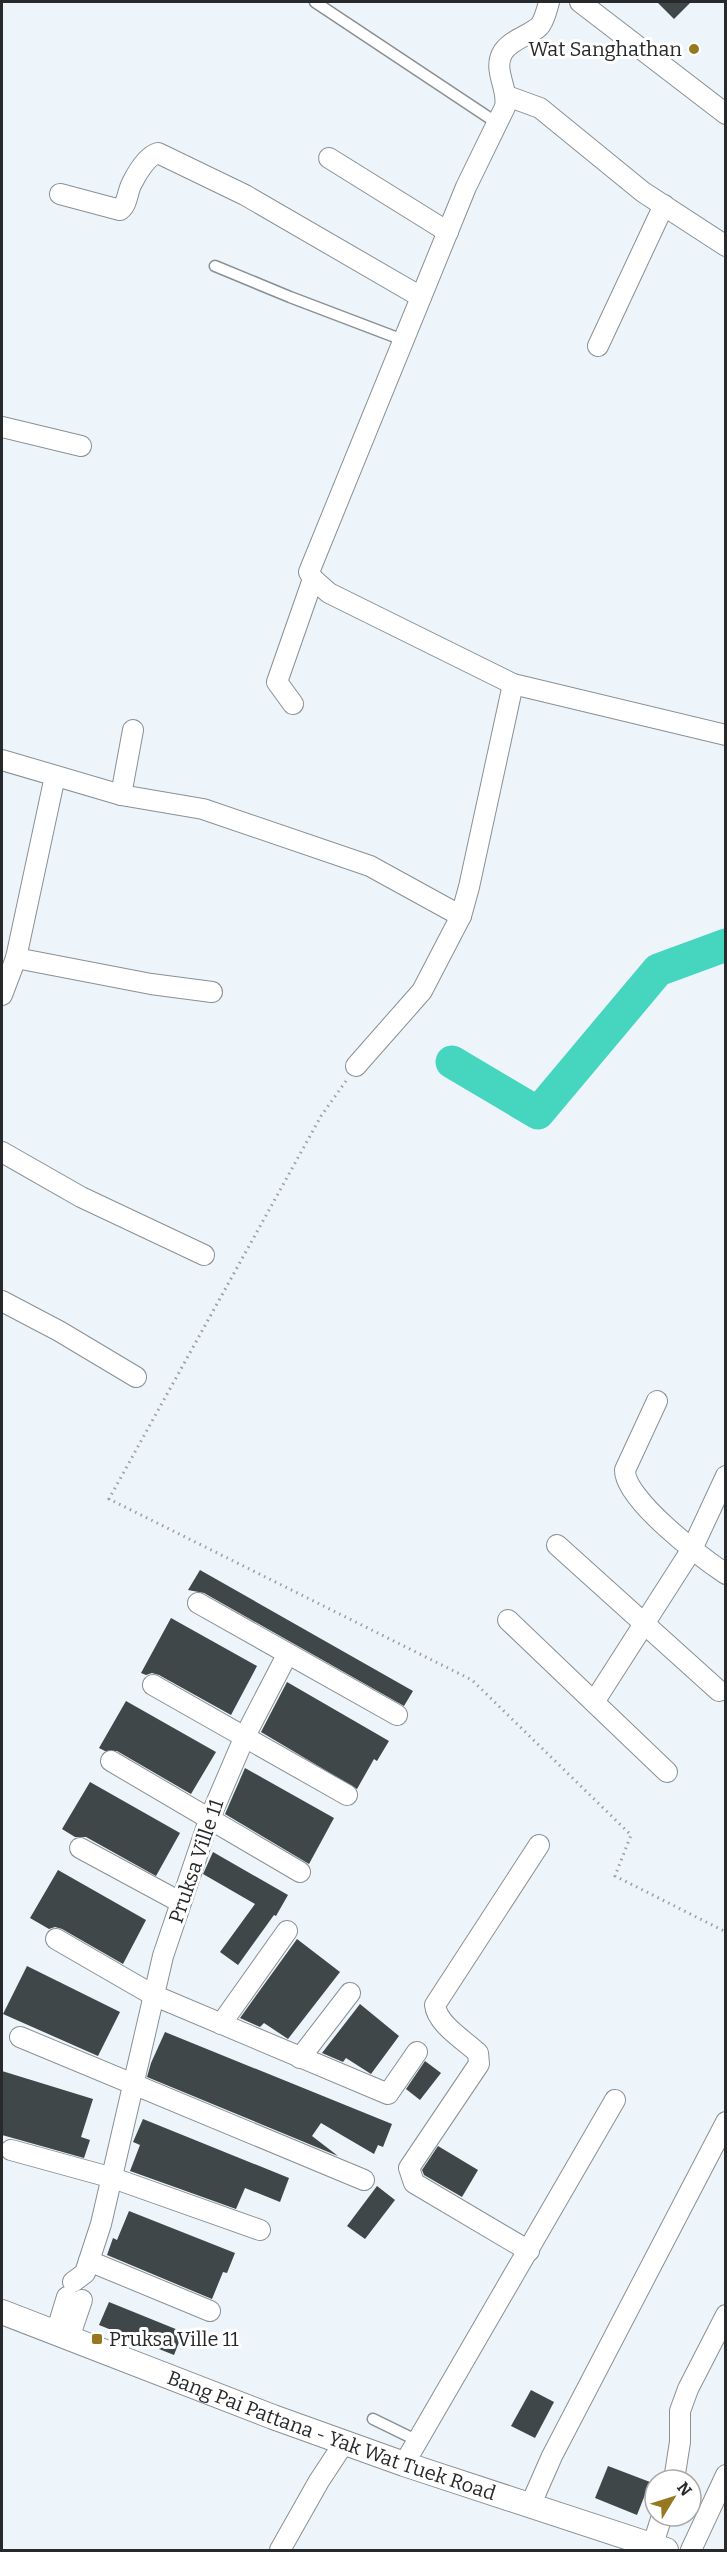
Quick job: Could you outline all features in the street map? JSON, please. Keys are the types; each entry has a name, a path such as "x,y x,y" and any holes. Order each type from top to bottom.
{"street":[{"path":"549,2 542,23 537,28 523,34 503,52 499,75 507,96 505,107 466,187 309,572 328,593 513,684 726,735"},
{"path":"580,2 726,114"},
{"path":"507,96 540,108 643,192 726,246"},
{"path":"60,194 120,210 123,208 132,182 151,155 158,153 245,195 421,297"},
{"path":"329,158 448,232"},
{"path":"598,346 664,205"},
{"path":"2,427 81,446"},
{"path":"292,704 277,682 313,579"},
{"path":"356,1066 423,991 460,915 469,887 513,684"},
{"path":"121,795 133,730"},
{"path":"2,760 121,795 203,809 370,866 460,915"},
{"path":"2,995 12,944 55,776"},
{"path":"12,944 152,984 212,992"},
{"path":"2,1152 81,1197 204,1255"},
{"path":"2,1301 59,1331 136,1377"},
{"path":"657,1401 625,1470 625,1479 640,1503 692,1549 726,1574"},
{"path":"594,1702 692,1549 726,1476"},
{"path":"557,1545 719,1691"},
{"path":"198,1603 397,1715"},
{"path":"508,1620 667,1772"},
{"name":"Pruksa Ville 11","path":"62,2335 113,2178 153,1995 180,1902 208,1820 245,1736 287,1655"},
{"path":"153,1685 347,1794"},
{"path":"111,1761 300,1872"},
{"path":"529,2251 414,2183 410,2168 479,2064 480,2058 478,2053 442,2020 435,2005 539,1845"},
{"path":"80,1848 180,1902"},
{"path":"221,2024 286,1931"},
{"path":"56,1939 153,1995 396,2096 417,2052"},
{"path":"300,2058 350,1993"},
{"path":"20,2037 364,2180"},
{"path":"404,2464 615,2100"},
{"path":"530,2506 552,2456 726,2122"},
{"path":"11,2150 113,2178 260,2230"},
{"path":"80,2283 210,2311"},
{"name":"Bang Pai Pattana - Yak Wat Tuek Road","path":"2,2312 219,2398 404,2464 659,2549"},
{"path":"676,2468 680,2442 680,2411 688,2388 726,2315"},
{"path":"280,2550 319,2481 345,2443"},
{"path":"691,2550 726,2475"},
{"path":"659,2549 661,2528"}],"lane":[{"path":"315,2 497,123"},
{"path":"215,266 403,339"},
{"path":"373,2419 416,2440"}],"path":[{"path":"356,1066 321,1116 109,1498 472,1680 631,1835 615,1876 726,1932"}],"building":[{"path":"657,2 691,2 674,19"},
{"path":"200,1570 413,1691 404,1706 204,1593 188,1590"},
{"path":"171,1618 257,1666 231,1715 159,1675 141,1673"},
{"path":"287,1682 389,1741 377,1761 374,1759 357,1789 261,1732"},
{"path":"126,1701 216,1752 191,1794 117,1751 105,1751 99,1748"},
{"path":"245,1768 334,1818 309,1864 225,1814"},
{"path":"90,1782 180,1833 156,1876 86,1837 75,1837 62,1829"},
{"path":"213,1852 288,1895 276,1916 274,1915 238,1965 220,1952 255,1904 203,1874"},
{"path":"58,1870 146,1920 123,1964 62,1929 55,1927 49,1929 30,1918"},
{"path":"297,1939 340,1972 288,2039 264,2023 260,2027 240,2018"},
{"path":"27,1966 120,2012 98,2056 3,2014"},
{"path":"360,2004 399,2036 371,2074 346,2058 343,2062 322,2053"},
{"path":"165,2032 392,2124 383,2147 378,2145 374,2154 321,2123 312,2136 338,2156 147,2077"},
{"path":"425,2061 441,2073 420,2100 406,2089"},
{"path":"2,2071 93,2099 81,2137 90,2140 84,2158 2,2135"},
{"path":"143,2119 289,2178 280,2202 245,2188 236,2209 130,2171 140,2145 133,2142"},
{"path":"438,2146 478,2170 462,2197 424,2175 422,2170"},
{"path":"377,2186 395,2200 365,2239 347,2226"},
{"path":"129,2211 235,2253 227,2273 223,2272 212,2299 107,2255 113,2238 117,2240"},
{"path":"109,2302 183,2332 174,2355 99,2325"},
{"path":"531,2390 554,2402 535,2438 511,2426"},
{"path":"608,2466 643,2479 643,2500 637,2515 595,2498"}],"waterway":[{"path":"452,1062 538,1113 658,970 726,945"}],"place":[{"name":"Wat Sanghathan","path":"694,49"},
{"name":"Pruksa Ville 11","path":"97,2339"}]}
